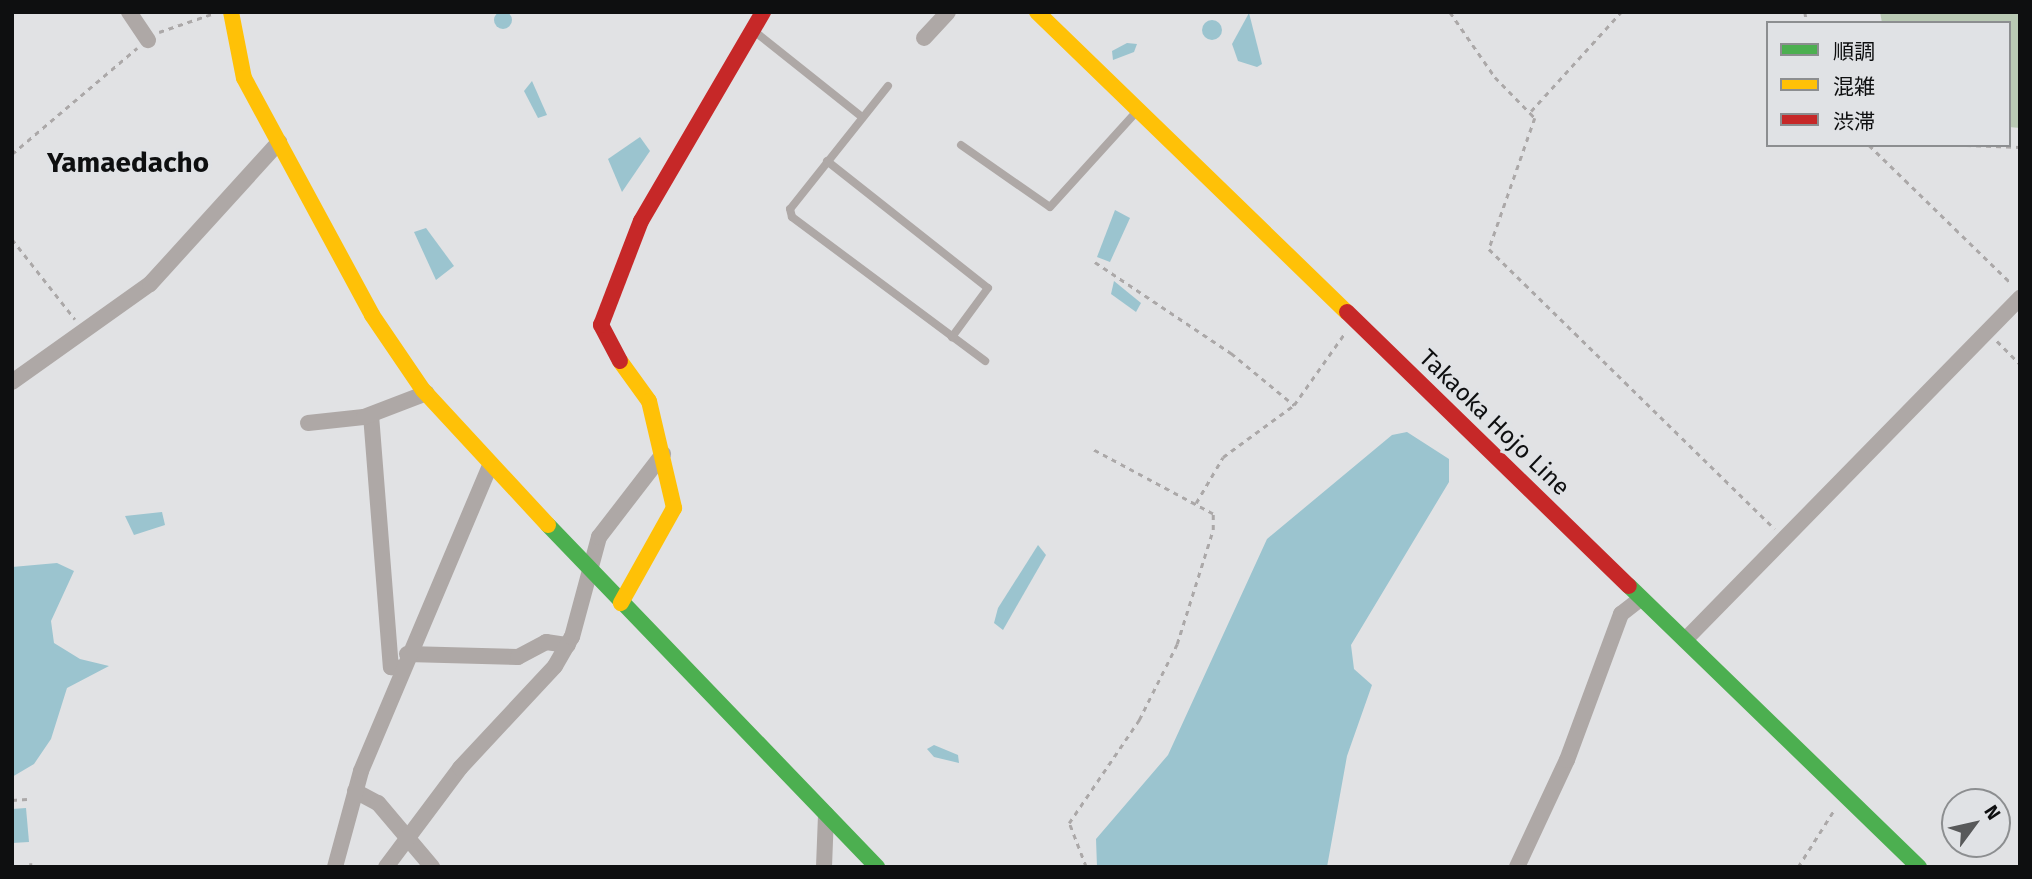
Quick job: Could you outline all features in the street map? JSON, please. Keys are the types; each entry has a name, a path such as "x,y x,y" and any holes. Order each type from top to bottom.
{"street":[{"path":"129,12 148,40"},
{"path":"231,12 244,78 372,316 427,393 489,466 589,566 621,603 877,867"},
{"path":"621,603 674,508 649,401 607,344 601,325 641,221 763,12"},
{"path":"924,38 948,12"},
{"name":"Takaoka Hojo Line","path":"1037,12 1919,867"},
{"path":"12,382 150,284 279,142"},
{"path":"1685,640 1984,328 2020,298"},
{"path":"308,423 371,415 427,393"},
{"path":"371,415 391,667 404,661 518,657 546,642 568,645"},
{"path":"386,867 568,645 589,566 612,513 663,454"},
{"path":"335,867 355,791 404,661 489,466"},
{"path":"1517,867 1567,760 1621,614 1640,599"},
{"path":"355,791 378,803 432,867"},
{"path":"824,867 826,814"}],"lane":[{"path":"754,31 861,116"},
{"path":"888,86 861,116 790,209 792,217 985,361"},
{"path":"961,145 1050,207 1138,110"},
{"path":"827,160 988,288 952,337"}],"path":[{"path":"12,154 148,40 174,23 218,12"},
{"path":"1450,12 1495,77 1535,118 1489,249 1782,537"},
{"path":"1531,111 1621,12"},
{"path":"1870,147 2020,291"},
{"path":"12,239 85,331"},
{"path":"1095,261 1231,353 1294,405"},
{"path":"1195,504 1223,457 1294,405 1354,320"},
{"path":"1984,328 2020,365"},
{"path":"1086,867 1069,823 1139,720 1185,627 1190,590 1213,530 1213,514 1092,449"},
{"path":"1798,867 1843,795"},
{"path":"12,800 27,799"}],"green space":[{"path":"1880,12 2020,12 2020,128 2011,127 2011,21 1882,21"}],"water":[{"path":"503,11 509,14 512,20 509,26 503,29 497,26 494,20 497,14"},
{"path":"1249,13 1262,64 1257,67 1238,61 1232,44"},
{"path":"1212,20 1219,23 1222,30 1219,37 1212,40 1205,37 1202,30 1205,23"},
{"path":"1127,43 1137,44 1134,52 1113,60 1112,51"},
{"path":"532,81 547,115 538,118 524,91"},
{"path":"640,137 650,151 622,192 608,159"},
{"path":"1115,210 1130,218 1110,262 1097,257"},
{"path":"426,228 454,266 436,280 414,232"},
{"path":"1114,281 1141,303 1136,312 1111,294"},
{"path":"1407,432 1449,459 1449,482 1351,645 1354,669 1372,685 1347,756 1327,867 1097,867 1096,839 1168,755 1267,539 1392,435"},
{"path":"162,512 165,525 134,535 125,516"},
{"path":"1038,545 1046,555 1003,630 994,623 998,608"},
{"path":"57,563 74,571 51,621 54,643 80,659 109,666 67,688 51,739 34,764 12,777 12,567"},
{"path":"934,745 958,755 959,763 934,757 927,749"},
{"path":"26,808 29,842 12,843 12,809"}],"traffic: fast":[{"path":"548,525 877,867"},
{"path":"1629,586 1919,867"}],"traffic: slow":[{"path":"231,12 244,78 372,315 423,390 548,525"},
{"path":"1037,12 1347,312"},
{"path":"620,361 649,401 674,508 621,603"}],"traffic: jam":[{"path":"620,361 601,325 641,221 763,12"},
{"path":"1347,312 1629,586"}],"district":[{"name":"Yamaedacho","path":"128,163"}]}
